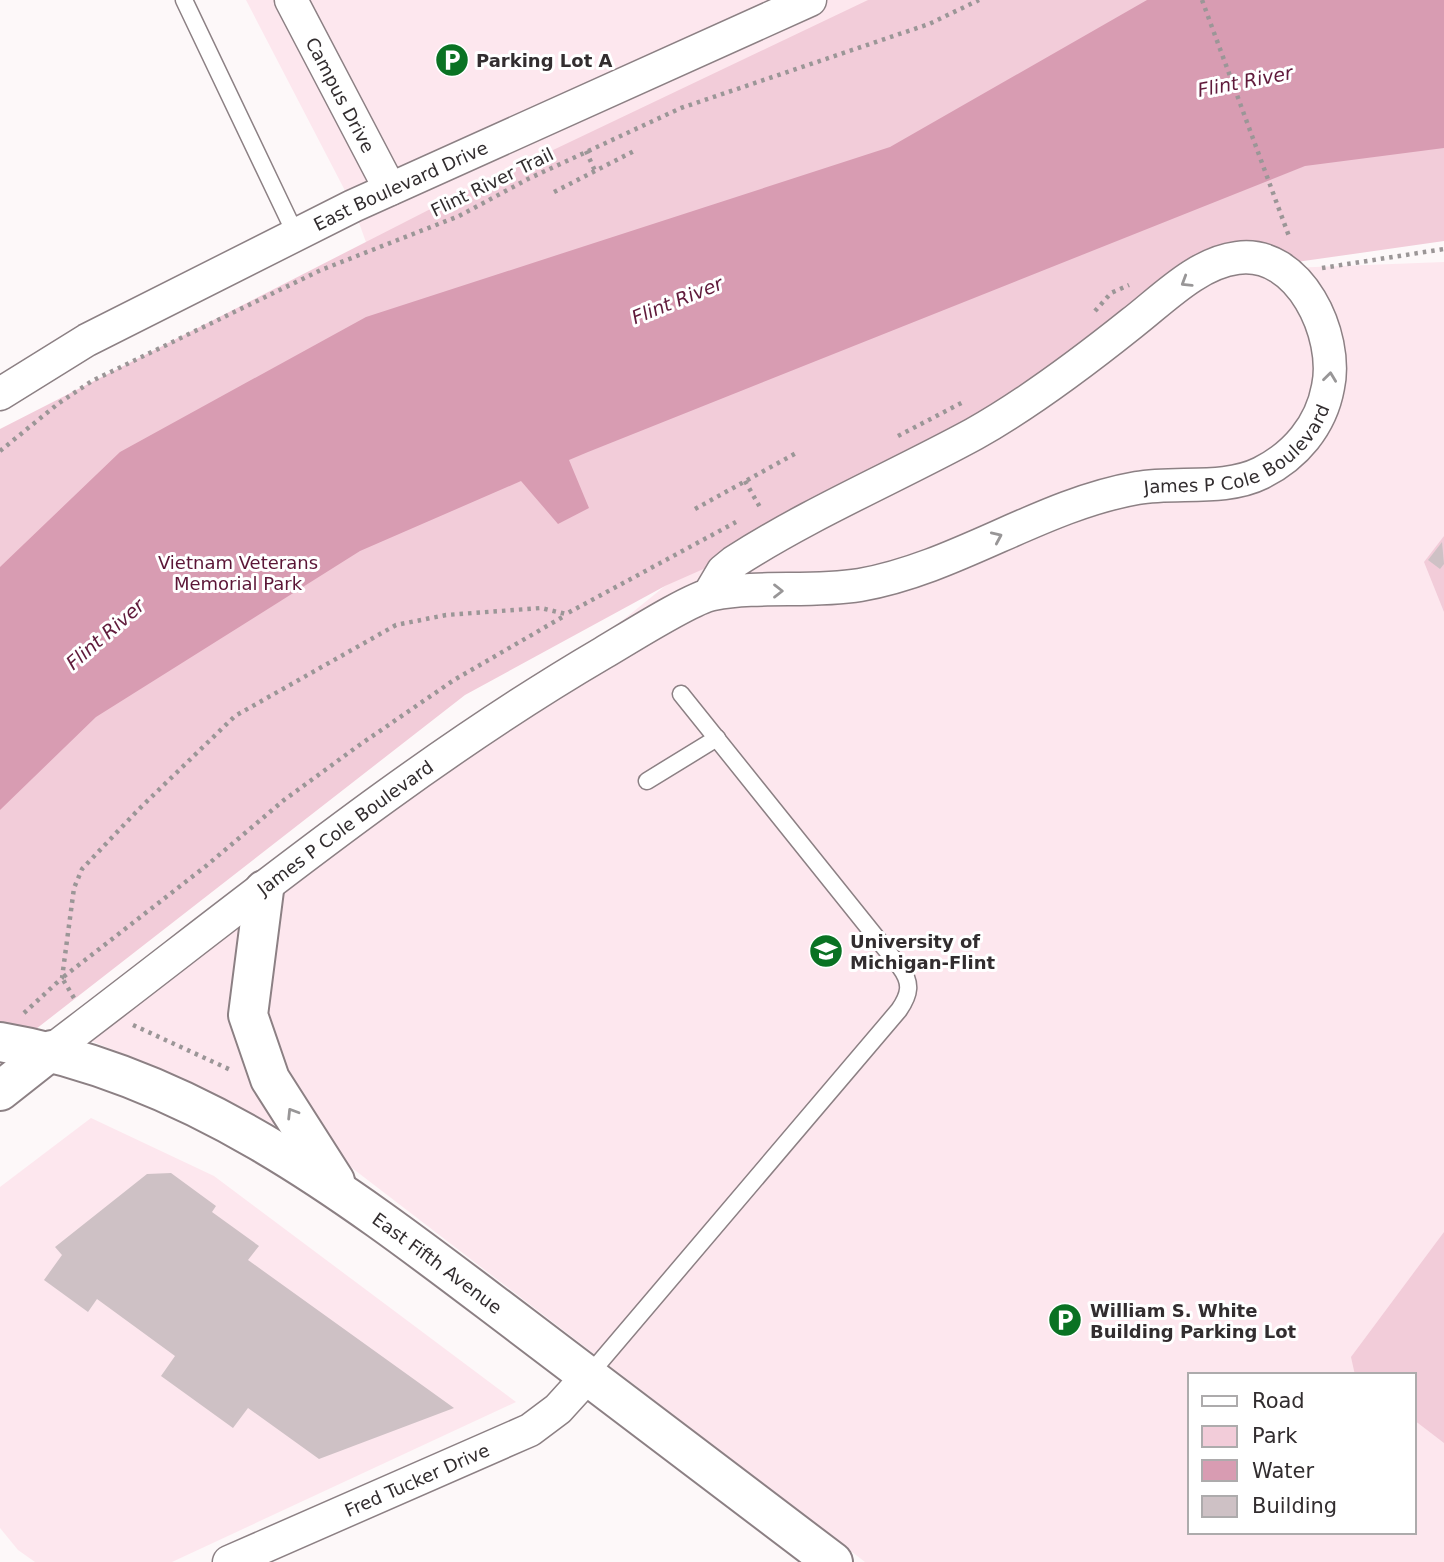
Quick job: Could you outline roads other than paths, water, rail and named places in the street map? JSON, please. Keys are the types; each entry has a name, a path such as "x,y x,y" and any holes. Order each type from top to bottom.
{"main road":[{"path":"264,890 248,1016 270,1079 342,1192"},
{"name":"East Fifth Avenue","path":"11,1029 51,1050 141,1080 157,1091 244,1131 342,1192 833,1562"},
{"name":"James P Cole Boulevard","path":"0,1091 51,1050"}],"street":[{"name":"Campus Drive","path":"291,0 390,189"},
{"name":"East Boulevard Drive","path":"0,394 87,340 390,189 810,0"},
{"name":"James P Cole Boulevard","path":"51,1050 453,747 594,658 710,593 816,590 880,581 932,564 1058,510 1124,490 1171,483 1226,482 1253,477 1297,447 1322,412 1331,362 1321,317 1295,282 1266,261 1236,258 1215,265 1173,290 1127,327 988,426 734,562 723,571 710,593"},
{"name":"Fred Tucker Drive","path":"229,1562 270,1554 530,1430 558,1409 588,1376"}],"lane":[{"path":"184,0 296,235"},
{"path":"588,1376 894,1016 909,991 907,979 900,967 681,694"},
{"path":"647,782 717,738"}],"water":[{"name":"Flint River","path":"1147,0 1444,0 1444,148 1305,166 569,460 589,508 558,524 521,481 360,551 96,717 0,810 0,567 120,452 366,317 890,147"}],"place":[{"name":"Parking Lot A","path":"452,60"},
{"name":"University of Michigan-Flint","path":"826,951"},
{"name":"William S. White Building Parking Lot","path":"1065,1320"}],"park label":[{"name":"Vietnam Veterans Memorial Park","path":"238,572"}]}
